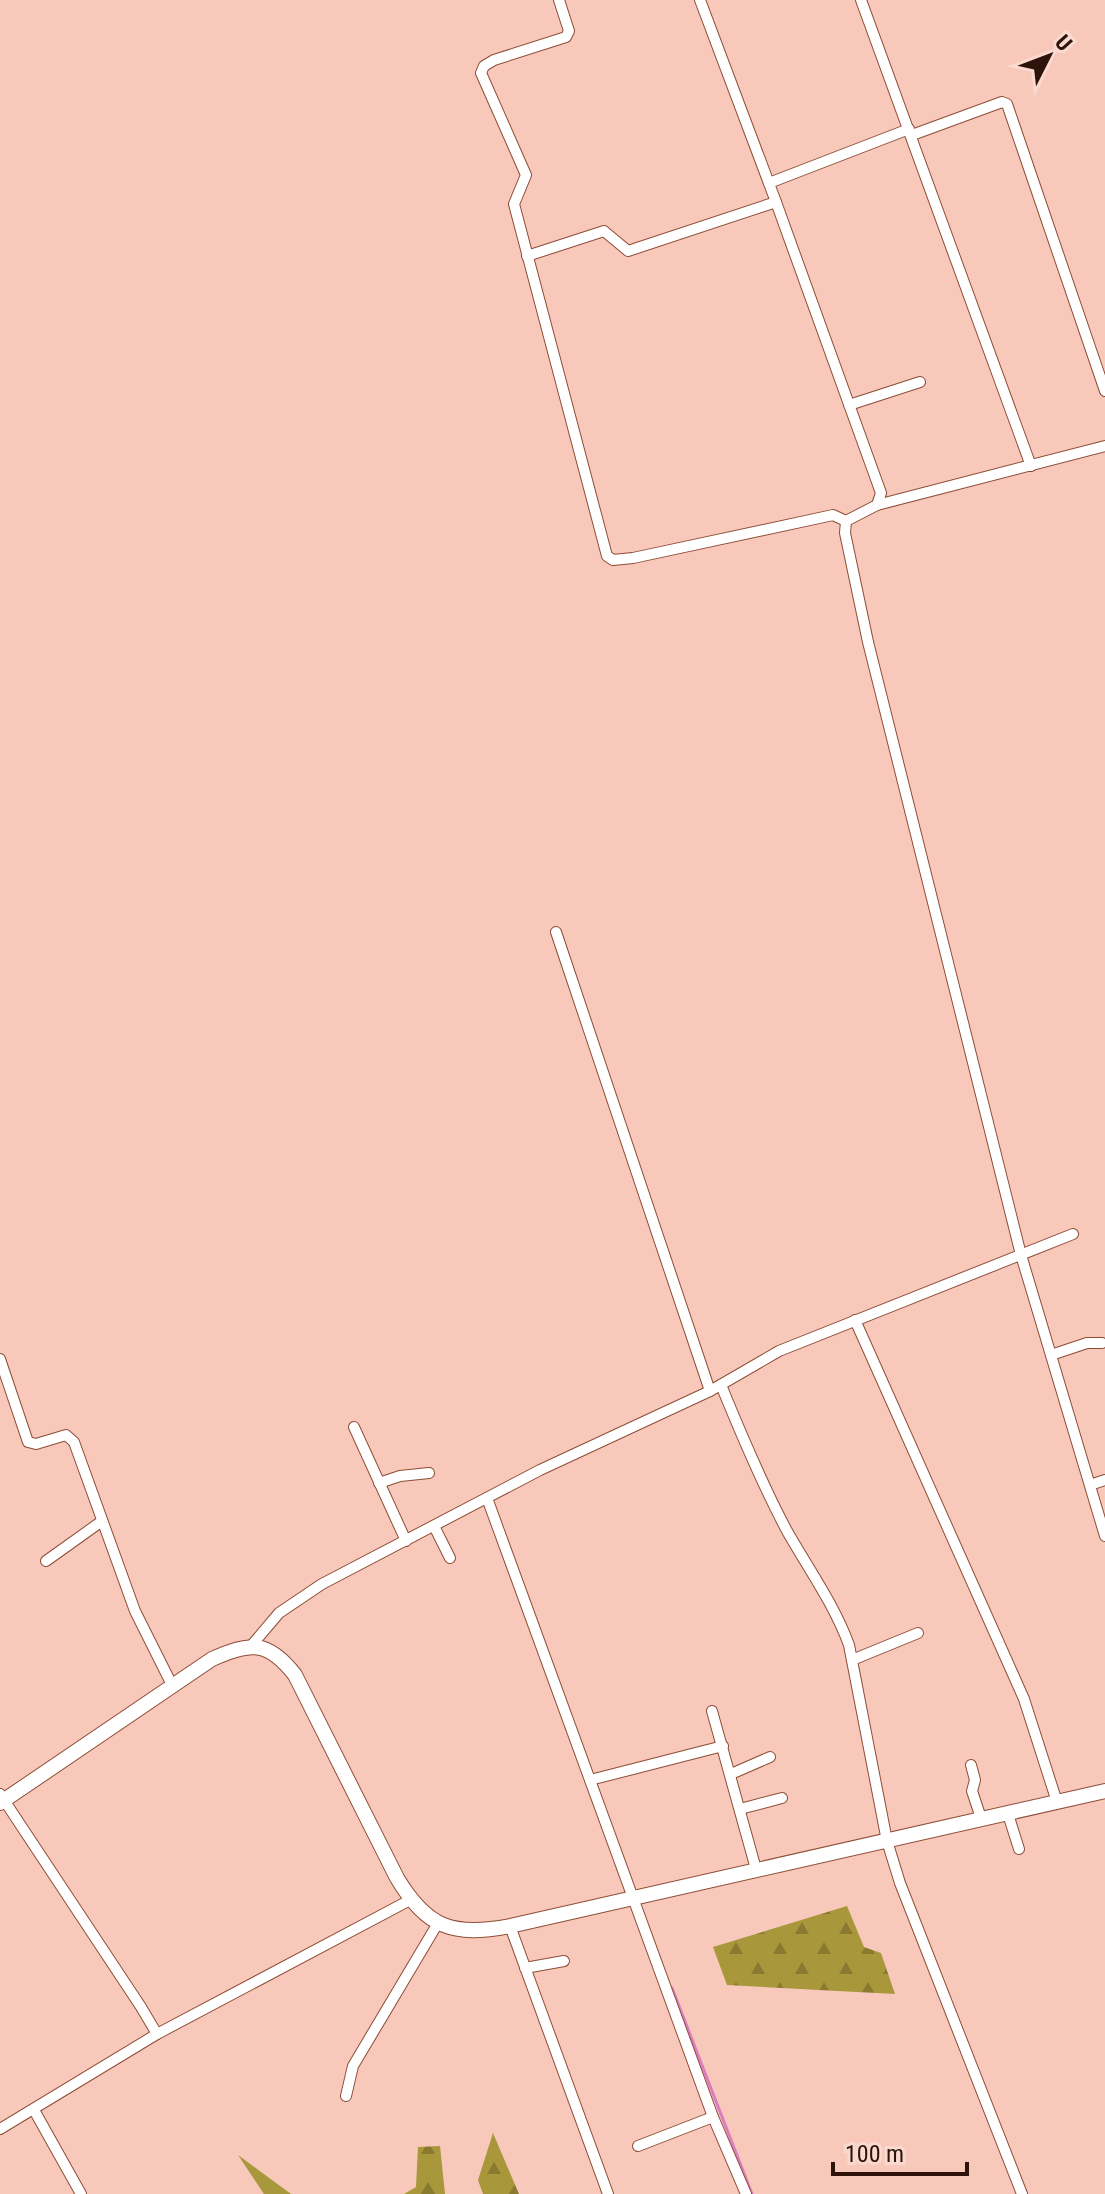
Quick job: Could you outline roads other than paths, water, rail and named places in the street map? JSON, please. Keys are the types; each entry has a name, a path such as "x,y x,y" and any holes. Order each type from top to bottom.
{"main road":[{"path":"1,1799 212,1659 251,1646 276,1653 295,1675 410,1900 438,1923 457,1931 510,1926 1105,1791"}],"street":[{"path":"559,0 569,31 566,37 494,60 484,66 481,73 526,175 514,204 607,556 611,559 633,558 833,515 846,521"},
{"path":"700,0 881,493 877,505"},
{"path":"861,0 1031,466"},
{"path":"769,183 910,132 1002,102 1007,104 1105,391"},
{"path":"527,256 604,231 628,251 777,203"},
{"path":"849,405 920,382"},
{"path":"846,521 877,505 1105,446"},
{"path":"846,521 845,533 868,642 1021,1255 1105,1536"},
{"path":"556,932 710,1391"},
{"path":"251,1646 279,1613 294,1601 540,1470 710,1391 779,1351 1073,1234"},
{"path":"855,1320 1024,1699 1057,1802"},
{"path":"1051,1355 1087,1343 1102,1343"},
{"path":"0,1359 28,1442 36,1444 63,1435 72,1438 135,1611 172,1685"},
{"path":"721,1385 786,1529 842,1626 852,1660 887,1841 900,1883 1022,2194"},
{"path":"354,1427 406,1541"},
{"path":"379,1483 400,1476 429,1473"},
{"path":"1090,1485 1105,1480"},
{"path":"487,1498 713,2117 746,2194"},
{"path":"46,1561 102,1521"},
{"path":"434,1526 450,1558"},
{"path":"852,1660 918,1633"},
{"path":"712,1711 756,1869"},
{"path":"590,1780 723,1746"},
{"path":"731,1774 770,1757"},
{"path":"971,1765 975,1780 972,1791 981,1818"},
{"path":"740,1809 782,1798"},
{"path":"1,1799 157,2034"},
{"path":"1008,1814 1019,1849"},
{"path":"0,2129 157,2034 410,1900"},
{"path":"346,2096 353,2066 438,1923"},
{"path":"510,1926 608,2194"},
{"path":"525,1968 564,1961"},
{"path":"34,2110 81,2194"},
{"path":"638,2146 713,2117"}],"waterway":[{"path":"672,1988 752,2194"}]}
